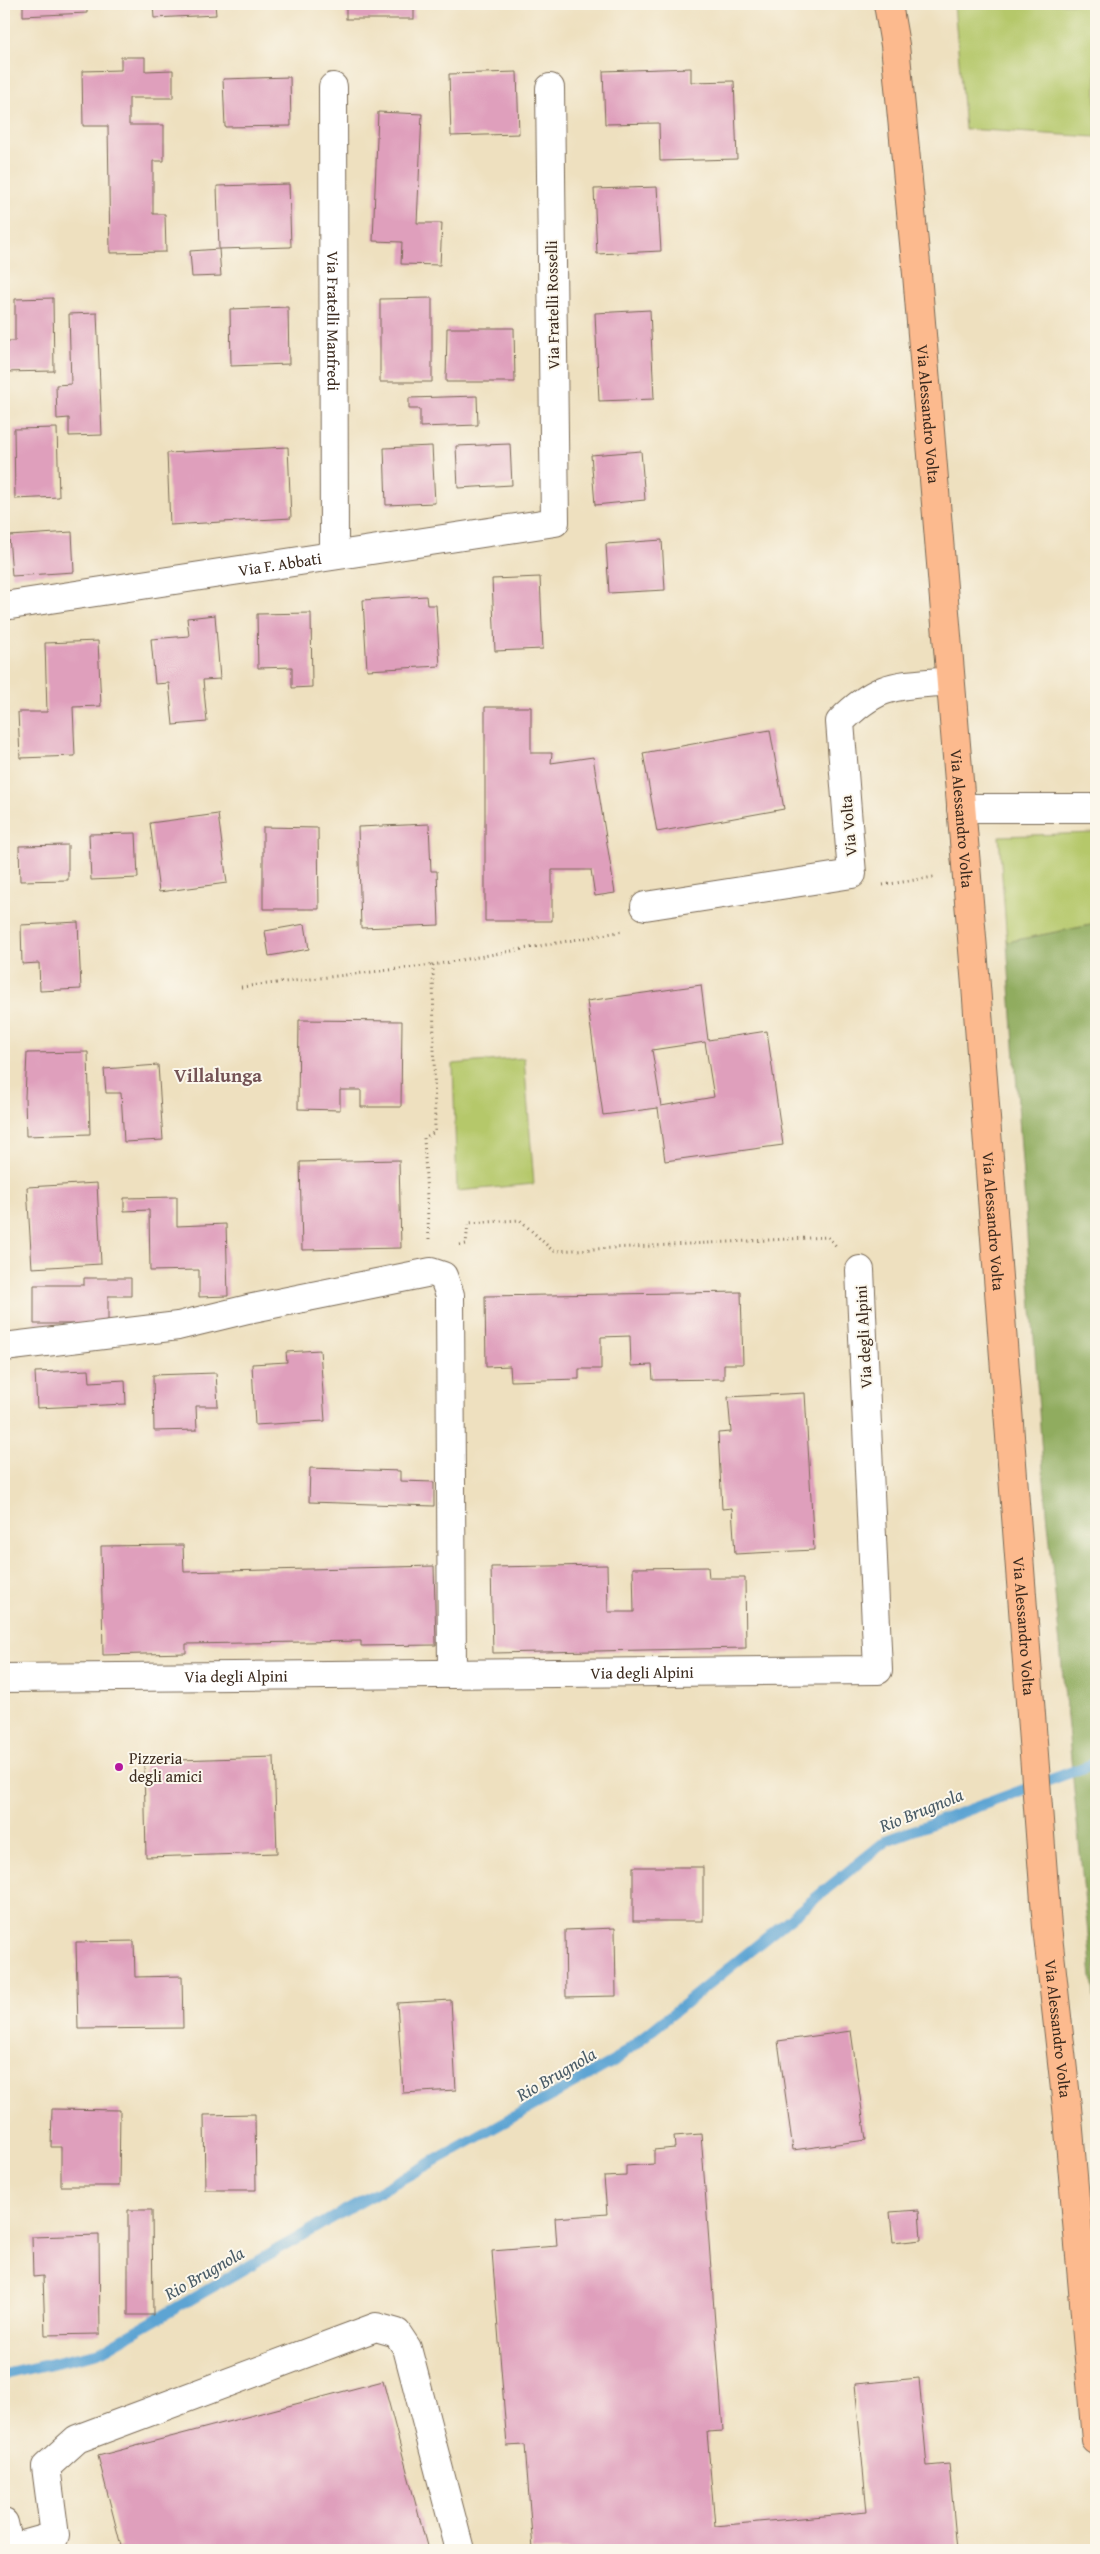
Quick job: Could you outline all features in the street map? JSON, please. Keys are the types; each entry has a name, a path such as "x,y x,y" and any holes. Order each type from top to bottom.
{"main road":[{"name":"Via Alessandro Volta","path":"888,4 895,45 917,274 966,871 1043,1880 1067,2107 1096,2440"}],"street":[{"name":"Via Fratelli Manfredi","path":"333,87 334,555"},
{"name":"Via Fratelli Rosselli","path":"550,88 555,522"},
{"name":"Via F. Abbati","path":"4,606 555,522"},
{"name":"Via Volta","path":"645,906 852,874 840,722 858,703 885,688 950,681"},
{"path":"961,808 1096,808"},
{"path":"4,1347 178,1326 430,1262 443,1276 450,1295 452,1674"},
{"name":"Via degli Alpini","path":"4,1678 878,1670 860,1270"},
{"path":"7,2543 55,2536 46,2467 77,2439 376,2328 397,2333 407,2348 460,2550"}],"path":[{"path":"879,886 966,871"},
{"path":"241,987 434,965 627,930"},
{"path":"434,965 435,1132 424,1138 430,1262 466,1244 468,1223 520,1220 553,1251 828,1237 860,1270"}],"green space":[{"path":"954,4 1096,4 1096,137 965,129"},
{"path":"1096,833 1096,924 1007,942 999,836"},
{"path":"1096,924 1096,2017 1043,1470 1007,942"},
{"path":"524,1058 534,1184 457,1191 453,1064"}],"building":[{"path":"23,4 87,4 87,13 23,16"},
{"path":"153,4 215,4 216,15 154,18"},
{"path":"346,4 414,4 414,19 346,19"},
{"path":"121,57 145,57 145,71 173,70 173,98 129,98 129,125 164,125 164,161 153,161 153,214 165,214 166,252 110,253 108,126 83,126 82,71 121,70"},
{"path":"691,68 691,82 734,81 737,159 660,161 659,123 605,124 603,71"},
{"path":"517,72 519,134 451,136 449,74"},
{"path":"290,77 291,126 225,127 223,79"},
{"path":"378,112 422,114 417,223 442,223 440,265 401,264 402,242 373,241"},
{"path":"289,184 291,247 219,249 217,186"},
{"path":"657,187 661,251 597,254 594,189"},
{"path":"219,249 221,276 192,277 190,251"},
{"path":"53,298 54,371 4,372 4,341 15,341 15,299"},
{"path":"432,298 432,382 380,382 380,299"},
{"path":"288,307 289,364 231,366 230,309"},
{"path":"650,310 654,399 599,401 595,313"},
{"path":"97,313 102,435 69,436 69,418 57,419 56,385 71,384 69,314"},
{"path":"447,328 514,328 515,382 446,382"},
{"path":"477,396 478,425 420,427 420,409 409,409 409,398"},
{"path":"57,428 59,497 15,499 14,429"},
{"path":"510,444 512,485 458,488 456,446"},
{"path":"432,446 435,503 386,505 384,448"},
{"path":"288,447 291,518 170,525 167,453"},
{"path":"641,451 645,500 595,505 591,455"},
{"path":"72,532 74,572 12,576 9,536"},
{"path":"662,540 665,590 609,593 606,544"},
{"path":"540,577 543,649 495,651 492,579"},
{"path":"426,596 427,605 436,605 440,666 367,670 363,600"},
{"path":"311,613 312,687 292,688 292,667 258,668 257,614"},
{"path":"215,615 220,679 203,680 207,722 173,725 169,683 155,684 151,639 189,636 187,618"},
{"path":"98,641 101,706 73,707 75,756 20,758 18,712 47,712 45,643"},
{"path":"485,707 531,707 531,753 552,753 551,763 593,757 615,893 595,896 591,870 552,870 552,921 485,921"},
{"path":"770,730 784,809 657,832 643,753"},
{"path":"218,814 227,883 159,892 150,823"},
{"path":"429,824 431,871 437,871 439,925 361,928 358,827"},
{"path":"263,827 318,828 319,909 263,909"},
{"path":"136,833 138,878 91,880 89,834"},
{"path":"68,845 68,880 20,881 19,846"},
{"path":"78,922 81,989 40,991 39,963 22,964 21,925"},
{"path":"305,924 309,949 269,956 265,931"},
{"path":"701,985 708,1040 767,1031 783,1145 665,1161 658,1108 603,1115 587,1001","holes":["705,1042 714,1097 661,1106 652,1050"]},
{"path":"299,1020 402,1021 401,1107 361,1107 361,1090 340,1090 340,1110 298,1109"},
{"path":"88,1052 90,1134 26,1136 27,1053"},
{"path":"158,1065 163,1140 124,1142 121,1093 106,1093 104,1069"},
{"path":"399,1160 401,1248 302,1250 300,1162"},
{"path":"97,1183 101,1264 32,1268 27,1187"},
{"path":"177,1197 177,1226 226,1224 228,1296 199,1297 199,1270 150,1271 149,1210 124,1211 124,1198"},
{"path":"84,1278 131,1278 131,1296 108,1296 108,1324 34,1324 34,1285 84,1285"},
{"path":"741,1292 743,1364 724,1364 724,1379 653,1380 652,1365 631,1366 630,1336 601,1337 601,1369 579,1369 579,1379 511,1381 510,1366 486,1367 485,1296"},
{"path":"320,1350 325,1421 255,1425 252,1364 287,1362 286,1352"},
{"path":"89,1370 90,1382 125,1380 126,1404 37,1408 35,1372"},
{"path":"216,1373 218,1406 196,1406 197,1430 154,1431 153,1375"},
{"path":"805,1393 814,1550 735,1554 732,1508 722,1509 718,1433 731,1432 728,1397"},
{"path":"310,1468 400,1471 400,1481 434,1482 434,1506 309,1502"},
{"path":"183,1545 184,1572 434,1566 436,1645 361,1646 361,1641 186,1644 186,1653 103,1655 101,1546"},
{"path":"607,1565 608,1612 634,1612 633,1568 708,1567 709,1578 745,1578 746,1648 493,1653 491,1567"},
{"path":"274,1757 277,1853 146,1857 144,1761"},
{"path":"633,1867 703,1867 703,1921 633,1921"},
{"path":"615,1928 616,1996 566,1997 565,1930"},
{"path":"134,1941 135,1977 182,1976 183,2028 78,2029 76,1942"},
{"path":"451,2000 456,2090 403,2093 397,2003"},
{"path":"851,2031 866,2140 793,2150 778,2041"},
{"path":"52,2109 120,2110 119,2186 61,2186 61,2147 51,2147"},
{"path":"255,2114 256,2190 205,2190 204,2115"},
{"path":"701,2134 723,2431 707,2432 715,2526 867,2512 855,2384 919,2378 927,2466 949,2464 957,2550 533,2550 525,2445 507,2446 492,2251 557,2246 555,2218 607,2214 604,2177 626,2176 626,2166 654,2164 654,2150 675,2148 674,2136"},
{"path":"128,2210 152,2210 153,2315 128,2315"},
{"path":"919,2210 921,2240 893,2243 890,2212"},
{"path":"99,2235 100,2334 45,2335 43,2276 33,2277 32,2237"},
{"path":"383,2381 428,2550 106,2550 121,2546 98,2456"}],"waterway":[{"name":"Rio Brugnola","path":"6,2374 98,2353 346,2210 614,2061 887,1840 1096,1763"}],"place":[{"name":"Pizzeria degli amici","path":"119,1767"}],"district":[{"name":"Villalunga","path":"218,1075"}]}
